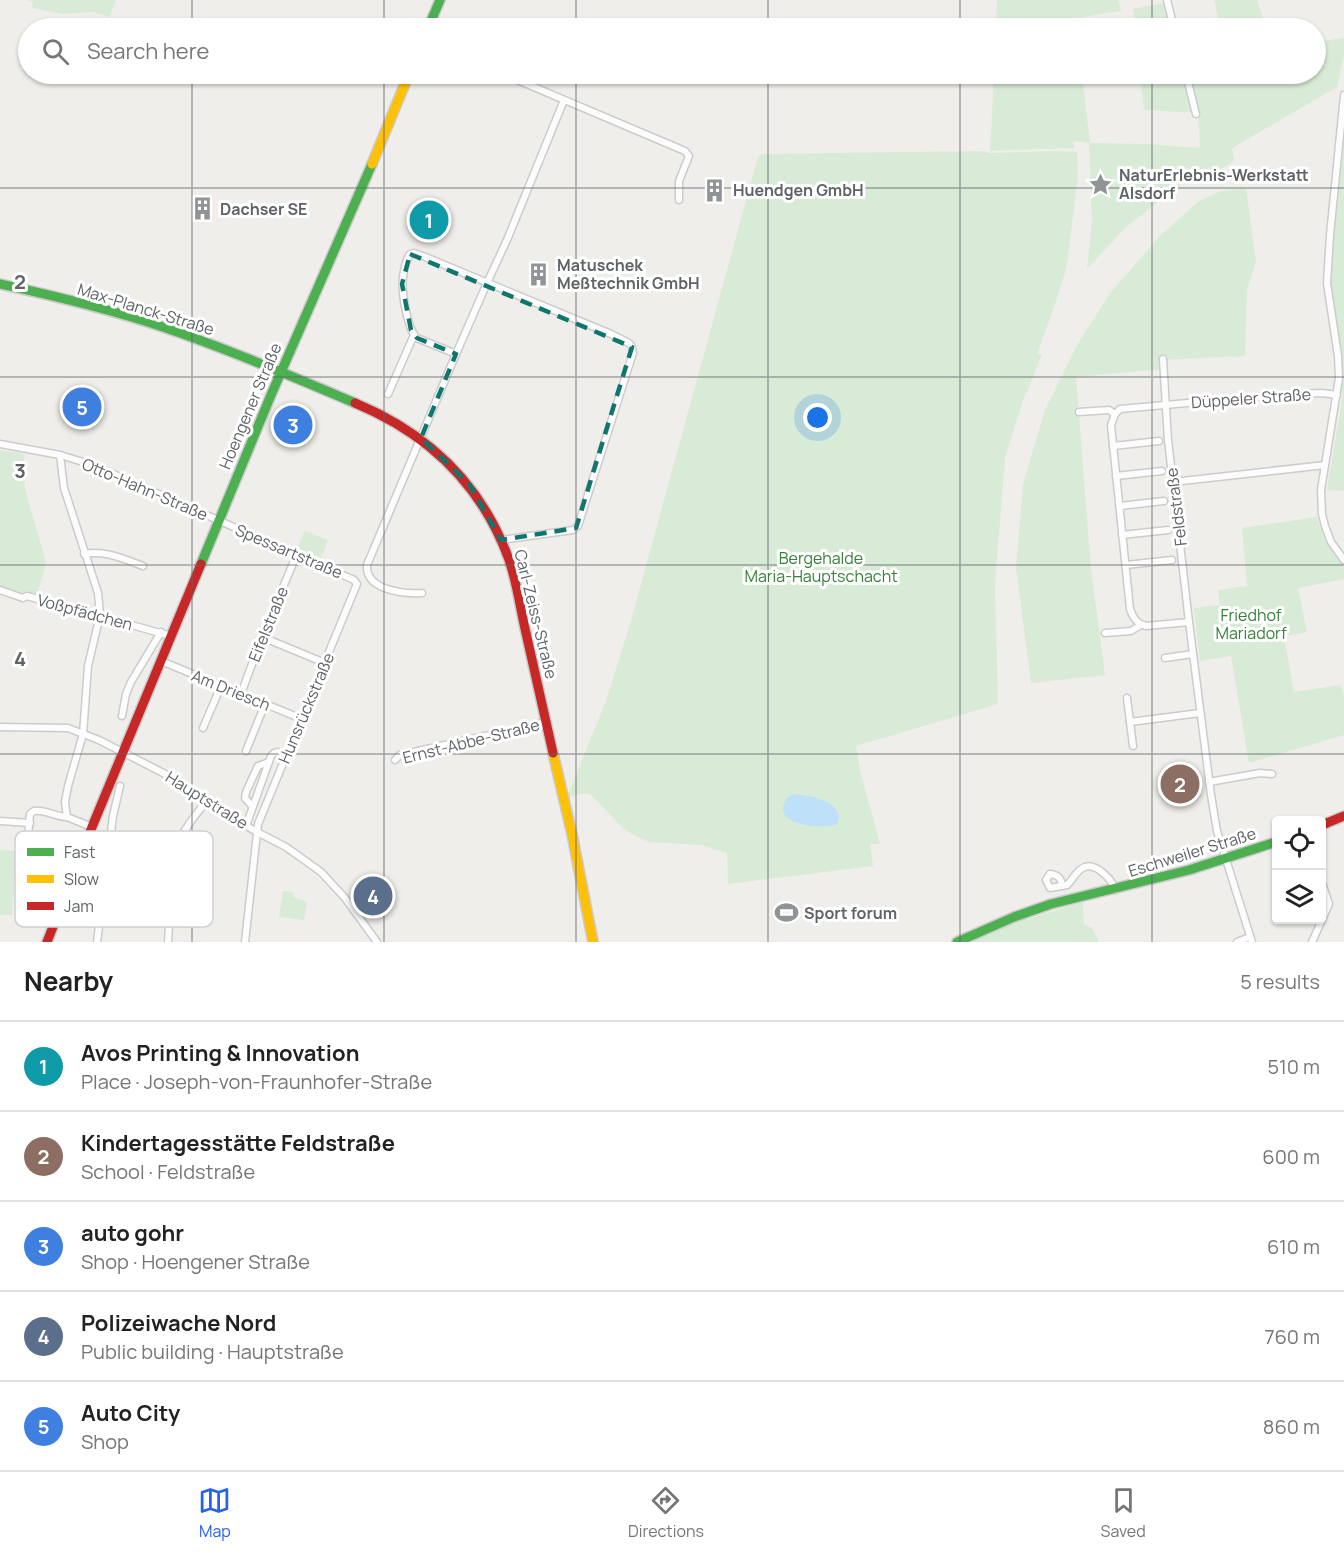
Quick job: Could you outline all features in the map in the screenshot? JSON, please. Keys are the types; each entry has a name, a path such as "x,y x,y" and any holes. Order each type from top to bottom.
{"street":[{"path":"432,18 440,0"},
{"path":"1167,0 1172,18"},
{"name":"Hoengener Straße","path":"90,831 405,84"},
{"path":"526,84 687,153 679,181 679,200"},
{"path":"1188,84 1196,114"},
{"path":"1344,95 1327,283 1339,378 1321,490 1322,514 1331,542 1344,560"},
{"path":"422,593 397,592 375,583 366,573 367,565 507,240 564,100"},
{"path":"388,394 414,335 405,306 402,284 406,261 410,254 414,253 624,340 632,347 633,354 578,526 573,530 501,540"},
{"name":"Max-Planck-Straße","path":"0,284 124,315 187,335 285,373"},
{"path":"414,335 456,354"},
{"name":"Feldstraße","path":"1163,359 1173,482 1209,782 1217,831 1251,940"},
{"name":"Carl-Zeiss-Straße","path":"285,373 387,417 421,438 457,470 469,484 491,519 512,570 572,834 593,942"},
{"name":"Düppeler Straße","path":"1079,412 1109,410 1115,414 1120,409 1288,394 1336,395"},
{"path":"1115,414 1111,425 1132,616 1146,626 1189,622"},
{"path":"1113,446 1160,441"},
{"name":"Otto-Hahn-Straße","path":"0,444 60,455 93,465 219,521"},
{"path":"60,455 64,488 98,593 100,615 88,666 83,734 65,802 67,817"},
{"path":"1173,482 1325,465"},
{"path":"1116,476 1162,471"},
{"path":"1120,506 1164,501"},
{"name":"Spessartstraße","path":"219,521 354,580 357,584"},
{"path":"1122,535 1168,530"},
{"path":"84,554 96,552 110,554 143,566"},
{"name":"Eifelstraße","path":"241,694 297,554"},
{"path":"1126,565 1172,560"},
{"name":"Hunsrückstraße","path":"245,942 258,824 357,584"},
{"name":"Voßpfädchen","path":"0,590 14,596 23,598 27,596 171,636"},
{"path":"1105,633 1131,631 1142,625"},
{"path":"122,716 130,682 161,632"},
{"path":"262,637 325,663"},
{"path":"1165,658 1193,654"},
{"name":"Am Driesch","path":"161,662 302,719"},
{"path":"203,728 221,686"},
{"path":"1126,698 1134,746"},
{"path":"246,751 265,704"},
{"path":"1130,722 1200,712"},
{"name":"Ernst-Abbe-Straße","path":"395,759 400,754 547,722"},
{"name":"Hauptstraße","path":"0,727 68,728 123,752 167,775 206,802 286,847 321,872 345,898 377,942"},
{"path":"246,826 268,762 274,753 287,755"},
{"path":"252,806 245,798 246,792 258,766 268,762"},
{"path":"1209,782 1260,773 1272,774"},
{"path":"111,831 120,786"},
{"path":"186,831 206,802"},
{"path":"29,831 30,814 39,810 67,817 92,827"},
{"path":"1326,823 1344,816"},
{"path":"0,821 30,823"},
{"name":"Eschweiler Straße","path":"957,942 999,923 1065,900 1170,876 1272,843"},
{"name":"Eschweiler Straße","path":"1063,886 1087,866 1108,877 1115,890"},
{"path":"1326,895 1329,904 1326,911"},
{"path":"1312,942 1320,924"},
{"name":"Hoengener Straße","path":"47,942 53,927"},
{"path":"97,942 99,927"},
{"path":"168,942 169,927"},
{"path":"1237,942 1251,940"}],"highlighted area":[{"path":"410,254 632,347 576,528 501,540 469,484 421,438 456,354 417,338 411,330 402,284"}],"green space":[{"path":"26,0 116,0 109,17 93,12 62,14 32,8 33,1"},
{"path":"997,0 1118,0 1121,11 1076,18 996,18"},
{"path":"1214,0 1257,0 1263,18 1218,18"},
{"path":"1164,3 1168,18 1134,18 1133,9"},
{"path":"1344,38 1344,55 1337,87 1232,148 1234,161 1198,183 1193,175 1125,228 1087,269 1092,222 1089,143 1074,141 1074,148 990,151 993,84 1083,84 1090,143 1200,148 1198,113 1144,110 1141,84 1326,84 1326,41"},
{"path":"1344,111 1344,491 1327,490 1343,393 1340,392 1342,355 1330,282"},
{"name":"Bergehalde Maria-Hauptschacht","path":"980,151 990,153 1077,152 1078,176 1065,273 1037,354 1042,354 1024,397 1005,458 995,585 998,704 856,746 860,770 880,844 870,844 873,866 728,884 727,853 702,845 649,842 623,828 590,794 567,797 606,701 630,624 758,157 762,154"},
{"path":"1246,188 1256,262 1247,289 1245,356 1162,360 1163,369 1076,377 1091,569 1105,675 1031,683 1016,568 1023,484 1045,410 1077,345 1111,292 1160,236 1199,201 1221,191"},
{"path":"0,450 24,454 25,489 46,562 37,596 0,587"},
{"name":"Friedhof Mariadorf","path":"1317,517 1325,540 1344,567 1344,579 1298,588 1307,632 1284,636 1294,692 1341,685 1344,697 1344,735 1249,763 1231,656 1200,661 1194,608 1220,605 1218,590 1247,586 1242,528"},
{"path":"305,531 328,540 321,558 297,548"},
{"path":"0,850 15,851 12,915 0,915"},
{"path":"283,891 293,892 293,897 307,902 304,920 279,917"},
{"path":"1083,902 1084,924 1092,928 1099,942 974,942 1000,928"}],"water":[{"path":"797,794 822,799 832,805 839,816 837,824 811,826 792,821 783,810 787,798"}],"traffic: fast":[{"path":"432,18 440,0"},
{"path":"201,564 271,395 372,164"},
{"path":"0,284 82,303 163,327 355,403"},
{"path":"957,942 1014,917 1051,904 1189,870 1272,843"}],"traffic: slow":[{"path":"372,164 405,84"},
{"path":"553,753 572,834 593,942"}],"traffic: jam":[{"path":"355,403 405,429 448,463 466,483 496,530 514,575 553,753"},
{"path":"90,831 201,564"},
{"path":"1326,823 1344,816"},
{"path":"47,942 53,927"}],"place":[{"name":"NaturErlebnis-Werkstatt Alsdorf","path":"1101,184"},
{"name":"Huendgen GmbH","path":"715,190"},
{"name":"Dachser SE","path":"202,209"},
{"name":"Avos Printing & Innovation","path":"429,220"},
{"name":"Matuschek Meßtechnik GmbH","path":"539,274"},
{"name":"Auto City","path":"82,407"},
{"name":"auto gohr","path":"293,425"},
{"name":"Kindertagesstätte Feldstraße","path":"1180,784"},
{"name":"Polizeiwache Nord","path":"373,896"},
{"name":"Sport forum","path":"786,913"}]}
